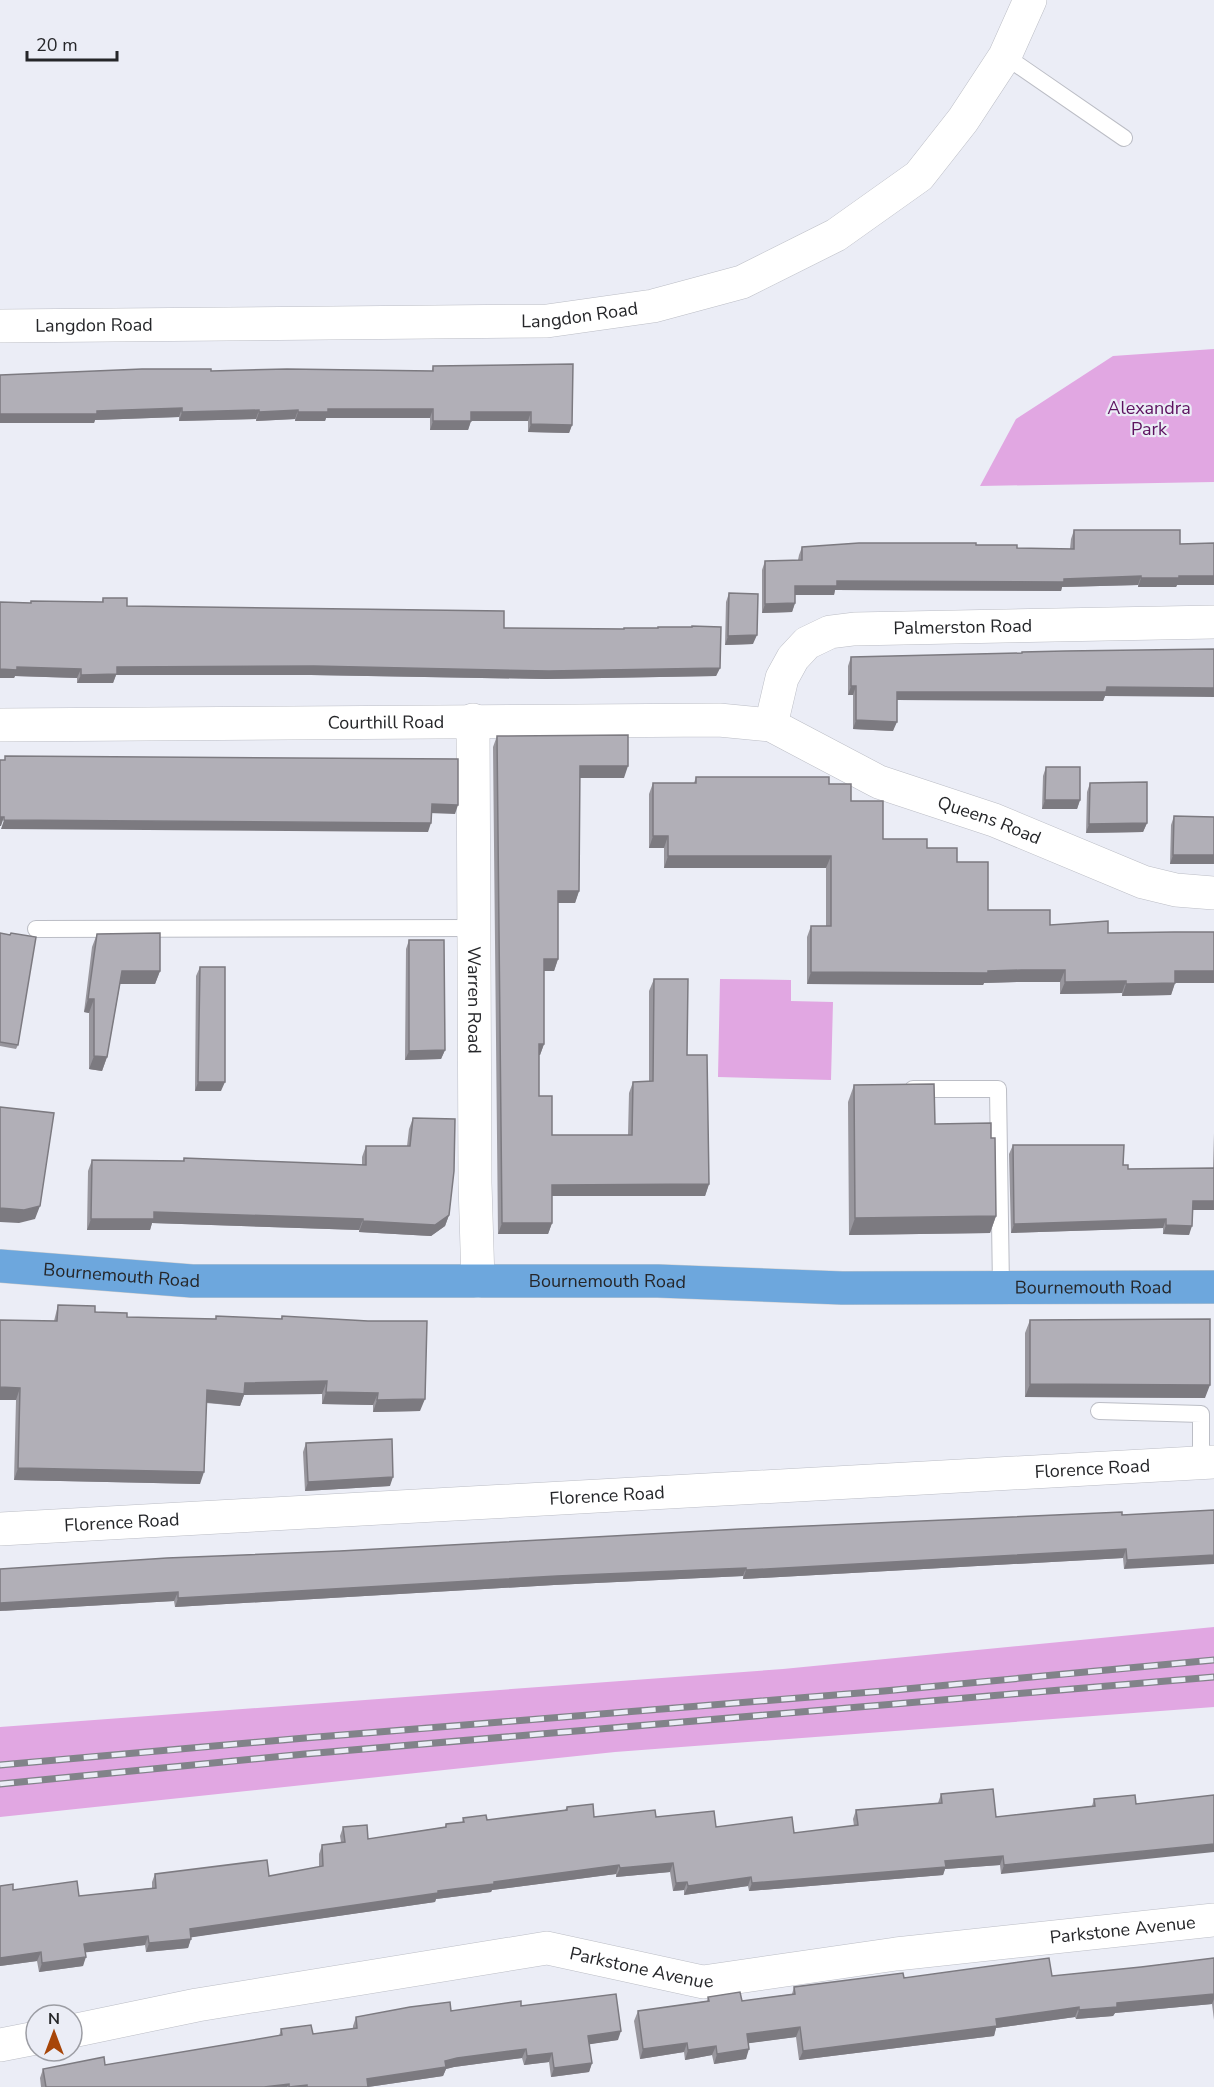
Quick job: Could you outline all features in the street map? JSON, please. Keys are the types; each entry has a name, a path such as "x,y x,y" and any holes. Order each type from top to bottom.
{"highway":[{"name":"Bournemouth Road","path":"0,1266 192,1281 658,1281 842,1288 1214,1287"}],"street":[{"name":"Langdon Road","path":"0,326 547,321 653,306 742,282 836,235 919,176 963,120 1005,56 1030,0"},
{"name":"Palmerston Road","path":"771,725 782,678 794,658 807,643 830,632 854,629 1214,621"},
{"name":"Warren Road","path":"473,720 475,1183 478,1281"},
{"name":"Courthill Road","path":"0,725 719,720 771,725"},
{"name":"Queens Road","path":"771,725 879,782 994,820 1143,882 1176,890 1214,893"},
{"name":"Florence Road","path":"0,1529 1207,1463"},
{"name":"Parkstone Avenue","path":"84,2029 197,2005 547,1948 703,1982 896,1954 1214,1920"},
{"path":"0,2045 24,2040"}],"lane":[{"path":"1005,56 1124,138"},
{"path":"36,929 474,928"},
{"path":"892,1089 998,1089 1001,1287"},
{"path":"1099,1411 1201,1414 1207,1463"}],"green space":[{"name":"Alexandra Park","path":"1214,349 1214,482 980,486 1016,419 1113,356"},
{"path":"720,979 791,980 791,1001 833,1002 831,1080 718,1077"},
{"path":"1214,1627 1214,1707 615,1752 0,1817 0,1727 783,1669"}],"building":[{"path":"573,364 572,425 531,424 531,412 471,412 471,421 433,421 433,409 182,412 182,408 97,411 97,414 0,414 0,375 142,369 433,371 433,366"},
{"path":"1074,530 1180,530 1180,544 1214,543 1214,576 1064,579 1064,582 837,581 837,586 795,586 795,603 765,604 765,561 802,560 802,547 859,543 976,543 976,545 1017,545 1017,548 1074,549"},
{"path":"729,593 758,594 757,635 728,636"},
{"path":"103,598 127,598 127,606 504,611 504,628 721,627 720,668 549,671 314,666 117,667 117,674 81,675 81,669 17,667 17,670 0,669 0,602 103,602"},
{"path":"1214,649 1214,688 1107,687 1106,692 897,692 897,722 856,720 856,686 851,686 851,657"},
{"path":"628,735 628,766 580,766 579,891 558,891 558,959 544,959 544,1044 539,1044 539,1096 552,1096 552,1135 632,1135 633,1082 653,1081 654,979 688,979 687,1055 707,1055 709,1184 552,1185 552,1223 502,1223 497,736"},
{"path":"5,756 458,759 458,805 432,804 431,823 4,820 4,817 0,817 0,760 5,760"},
{"path":"1046,767 1080,767 1080,800 1045,800"},
{"path":"696,777 829,777 829,784 851,784 851,801 883,801 883,839 927,839 927,848 957,848 957,862 988,862 988,910 1050,910 1050,925 1108,921 1108,933 1214,932 1214,971 1175,971 1175,983 1126,984 1126,981 1065,982 1065,970 988,971 988,973 811,972 811,926 831,926 831,856 668,856 668,836 653,836 653,783 696,783"},
{"path":"1147,782 1147,823 1089,824 1090,783"},
{"path":"1174,816 1214,817 1214,855 1173,855"},
{"path":"0,933 36,937 18,1045 0,1042"},
{"path":"160,933 160,971 122,971 107,1057 94,1056 94,999 88,999 97,934"},
{"path":"409,940 444,940 445,1050 409,1051"},
{"path":"200,967 225,967 225,1082 198,1082"},
{"path":"934,1084 935,1124 991,1123 991,1138 995,1138 996,1216 855,1218 854,1085"},
{"path":"0,1107 54,1113 40,1206 24,1210 0,1208"},
{"path":"413,1118 455,1119 454,1171 449,1215 435,1225 363,1221 363,1219 154,1212 154,1219 91,1219 92,1160 184,1161 184,1158 366,1165 366,1146 410,1146"},
{"path":"1013,1145 1124,1145 1123,1165 1128,1165 1128,1169 1214,1168 1214,1201 1193,1201 1192,1226 1166,1225 1166,1219 1014,1224"},
{"path":"58,1305 95,1306 95,1312 127,1313 127,1317 216,1319 216,1316 282,1319 282,1316 368,1321 427,1321 425,1399 377,1400 378,1393 326,1392 327,1381 245,1383 244,1394 207,1390 204,1472 18,1468 20,1388 0,1387 0,1320 57,1321"},
{"path":"1210,1319 1210,1385 1030,1384 1030,1320"},
{"path":"392,1439 393,1477 308,1482 306,1443"},
{"path":"1214,1510 1214,1555 1127,1560 1126,1549 746,1570 746,1568 557,1576 178,1598 178,1592 0,1603 0,1569 167,1558 740,1529"},
{"path":"993,1789 996,1817 1095,1806 1094,1799 1135,1795 1136,1804 1214,1795 1214,1844 1004,1865 1003,1856 945,1861 946,1867 752,1883 751,1877 688,1886 687,1882 676,1883 673,1863 620,1868 619,1865 190,1929 191,1939 149,1943 148,1936 84,1944 86,1957 42,1963 41,1952 0,1958 0,1886 13,1884 13,1890 77,1881 79,1896 156,1888 155,1874 267,1860 269,1876 323,1866 322,1845 345,1842 343,1827 367,1825 368,1839 446,1827 446,1824 464,1822 463,1818 486,1815 487,1820 567,1810 567,1807 593,1804 594,1817 655,1810 656,1817 714,1811 716,1827 792,1817 794,1833 858,1825 856,1810 942,1803 941,1794"},
{"path":"1049,1958 1052,1976 1214,1958 1214,1994 1117,2003 1117,2007 1079,2010 1079,2007 996,2019 997,2026 803,2051 800,2027 747,2034 749,2049 717,2054 716,2046 688,2050 687,2043 643,2049 638,2011 709,2001 708,1997 740,1992 742,2001 795,1994 794,1987 903,1973 904,1978"},
{"path":"616,1994 621,2031 588,2036 592,2063 554,2068 552,2053 527,2056 526,2049 457,2058 445,2061 446,2067 367,2079 368,2087 307,2087 307,2085 289,2087 289,2084 264,2087 46,2087 43,2069 84,2063 84,2061 104,2057 105,2065 282,2035 281,2029 311,2025 313,2034 357,2028 356,2017 410,2007 450,2002 451,2011 521,2001 521,2006"}],"railway":[{"path":"0,1765 884,1691 1214,1660"},
{"path":"0,1784 305,1754 1214,1677"}]}
